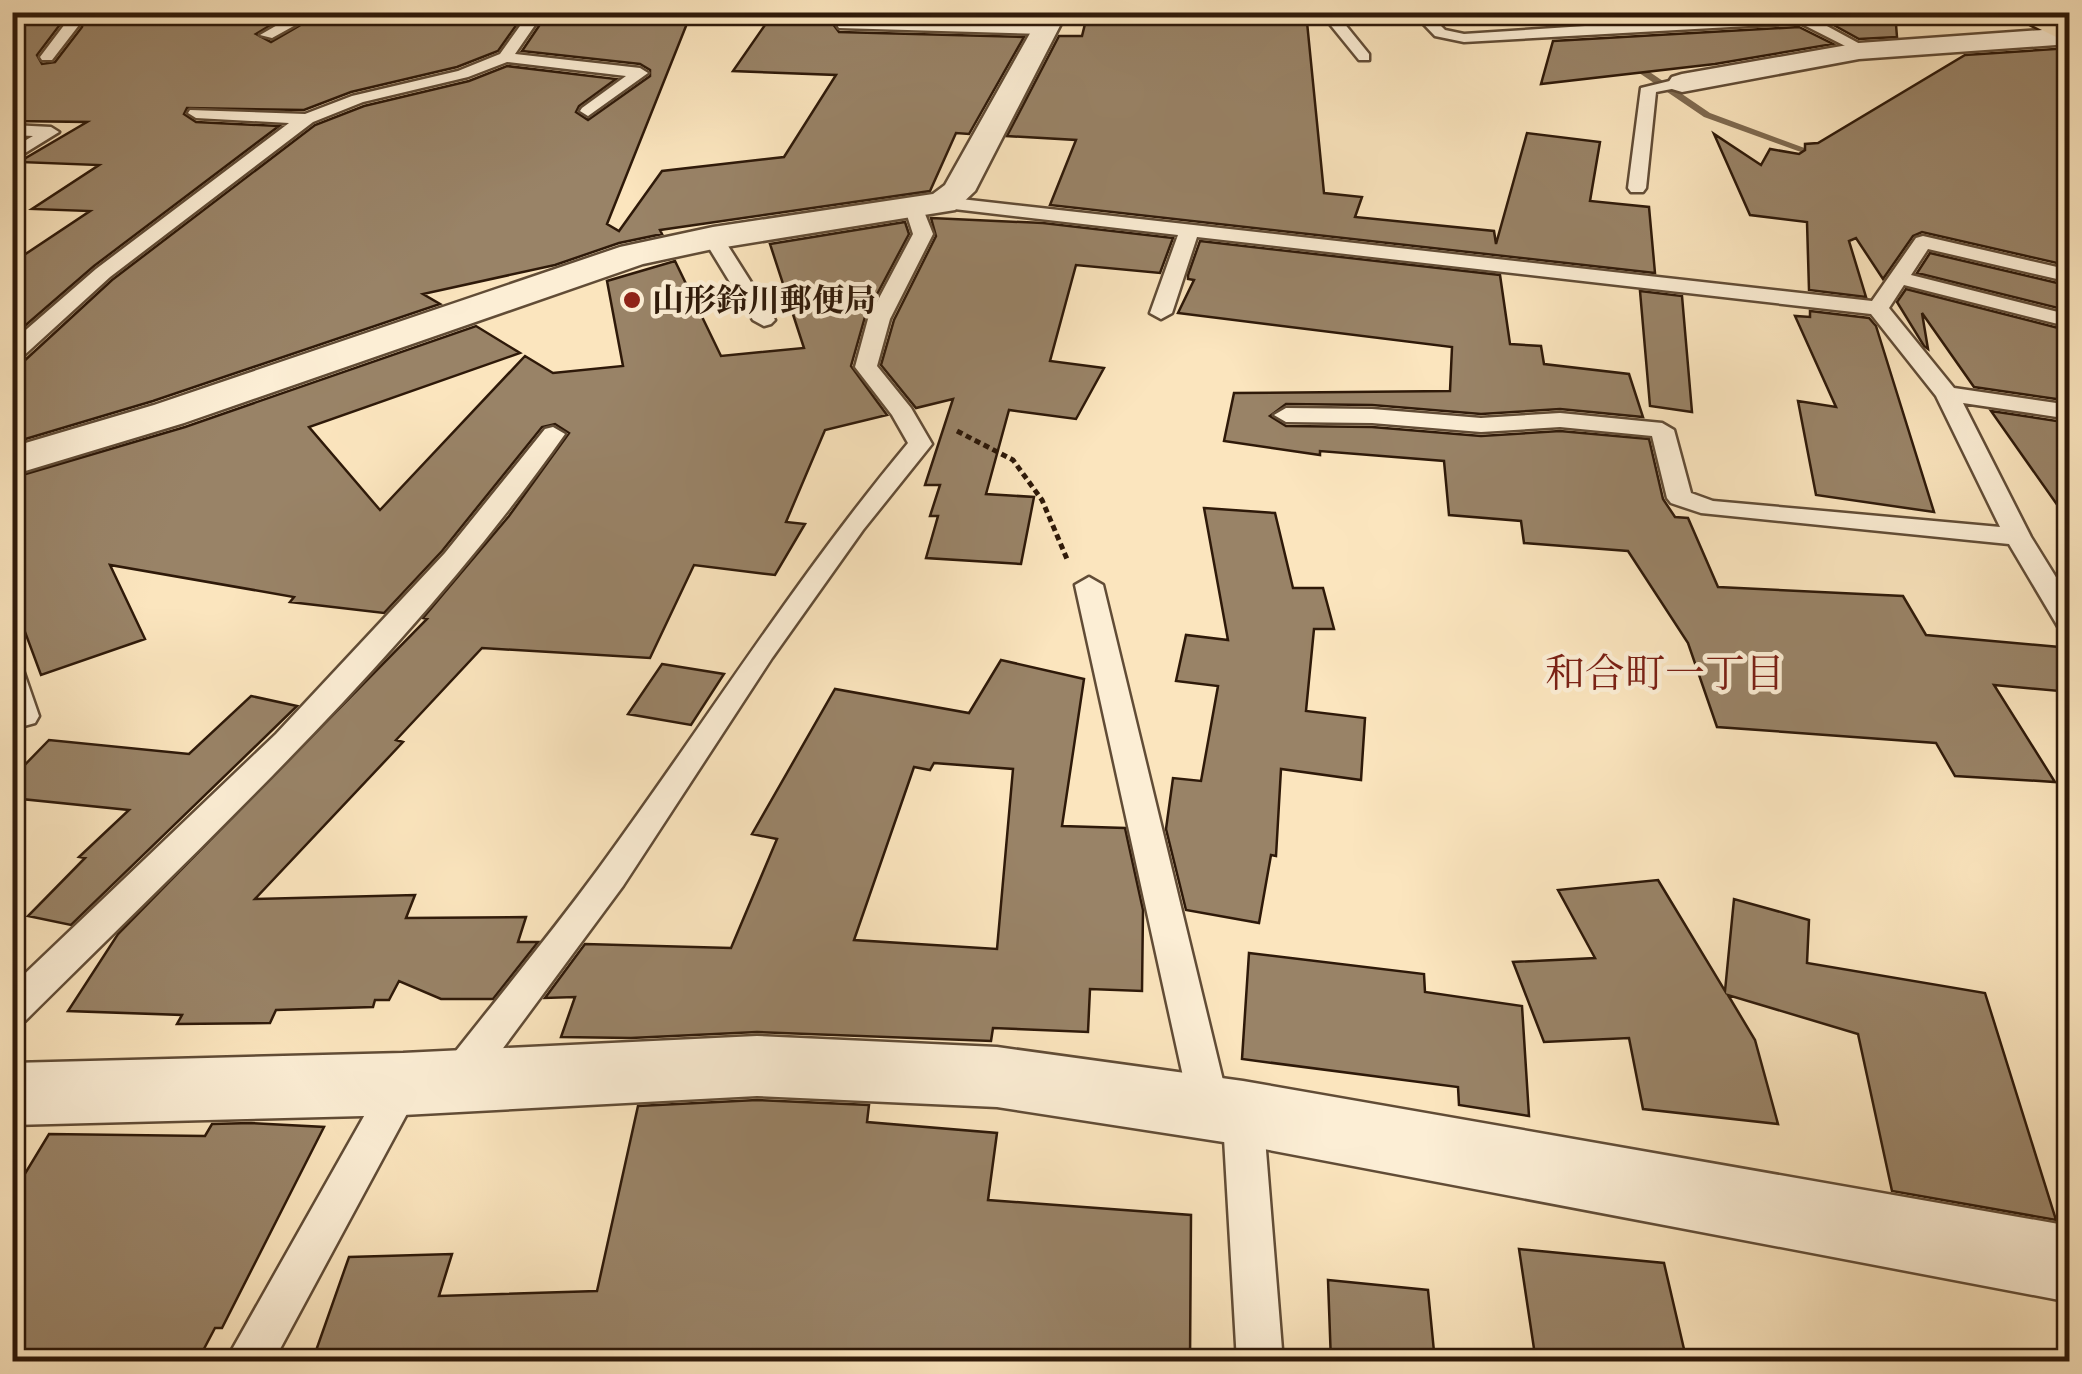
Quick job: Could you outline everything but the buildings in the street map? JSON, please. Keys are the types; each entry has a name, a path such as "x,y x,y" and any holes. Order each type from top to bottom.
{"highway":[{"path":"2018,12 2070,36"},
{"path":"2056,12 2070,19"}],"street":[{"path":"12,462 169,414 634,255 713,238 929,206 958,191 1050,21"},
{"path":"1682,83 1866,51 2070,36"},
{"path":"12,1094 756,1066 997,1077 1227,1111 2070,1264"}],"lane":[{"path":"47,57 72,25 75,12"},
{"path":"267,35 312,12"},
{"path":"505,58 538,12"},
{"path":"1327,12 1364,57"},
{"path":"1420,12 1440,32 1464,38 1795,16 1866,51"},
{"path":"844,25 1050,21"},
{"path":"12,354 116,262 307,119 358,98 463,74 505,58 640,73 588,111"},
{"path":"1637,188 1649,88 1682,83"},
{"path":"196,113 307,119"},
{"path":"12,130 52,132 12,156"},
{"path":"248,1362 430,1081 611,877 761,653 842,540 920,444 896,404 866,367 879,319 923,234 929,206 1878,308 1947,394 2018,537 2070,624"},
{"path":"1161,313 1190,232"},
{"path":"713,238 764,320"},
{"path":"1878,308 1923,242 2070,276"},
{"path":"1898,278 2070,321"},
{"path":"1947,394 2070,412"},
{"path":"1286,415 1372,416 1481,425 1560,420 1662,430 1680,498 1710,508 2018,537"},
{"path":"12,1010 287,741 455,559 553,434"},
{"path":"1089,585 1227,1111 1260,1362"},
{"path":"12,674 24,716"}],"path":[{"path":"896,404 1013,460 1042,500 1060,550 1089,585"}],"waterway":[{"path":"1523,12 1562,25"},
{"path":"1629,62 1707,115 1824,157"}],"place":[{"name":"山形鈴川郵便局","path":"632,300"}],"district":[{"name":"和合町一丁目","path":"1665,673"}]}
